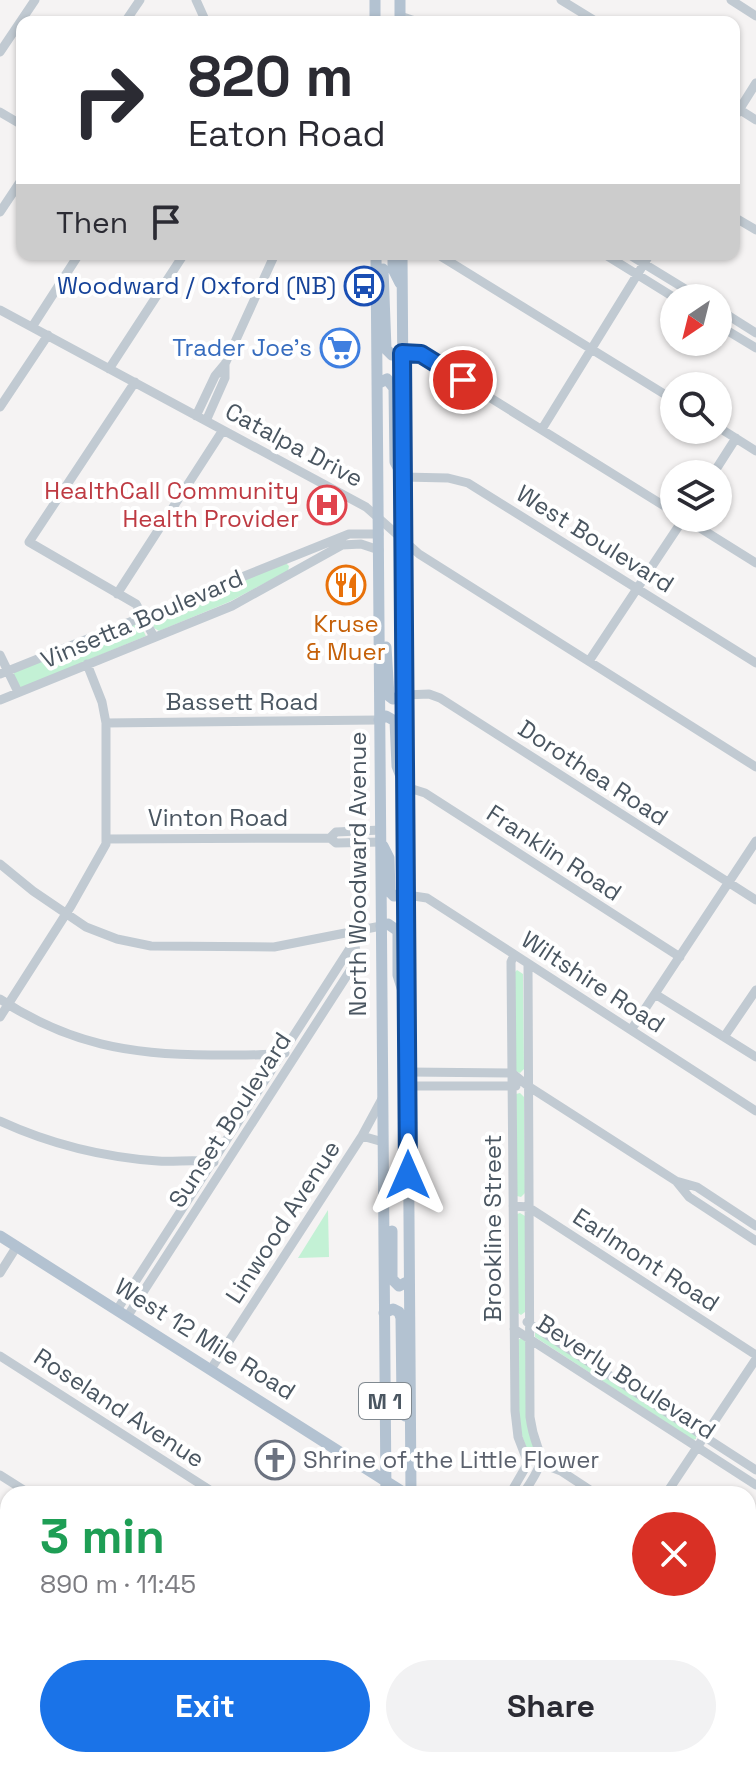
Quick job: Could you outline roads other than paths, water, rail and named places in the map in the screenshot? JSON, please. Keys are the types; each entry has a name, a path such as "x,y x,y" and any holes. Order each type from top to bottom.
{"main road":[{"name":"North Woodward Avenue","path":"376,260 386,1486"},
{"path":"379,260 384,271 386,349 392,355 402,353"},
{"path":"393,260 393,269 402,287"},
{"name":"M 1","path":"402,260 409,1486"},
{"path":"377,384 387,379 394,388 395,462 403,477"},
{"path":"379,595 386,623 387,692 393,699 405,695"},
{"path":"379,720 386,716 395,721 397,766 406,787"},
{"path":"381,836 389,858 390,892 394,896 407,895"},
{"path":"381,926 388,924 398,931 398,975 407,1003"},
{"path":"384,1216 392,1232 394,1282 402,1286 409,1281"},
{"name":"West 12 Mile Road","path":"0,1236 395,1486"},
{"path":"384,1313 393,1309 399,1312 401,1318 402,1402 411,1440"}],"street":[{"path":"561,0 587,16"},
{"path":"731,0 756,16"},
{"path":"0,52 16,28"},
{"path":"740,105 756,83"},
{"path":"0,212 16,188"},
{"path":"32,327 75,260"},
{"path":"109,369 180,260"},
{"path":"196,416 215,376 225,364 272,260"},
{"path":"447,260 660,391"},
{"path":"613,260 660,289"},
{"path":"638,260 677,284"},
{"path":"542,429 646,260"},
{"name":"Catalpa Drive","path":"0,310 366,507 419,554 756,767"},
{"path":"732,318 756,333"},
{"path":"732,333 756,348"},
{"path":"0,407 48,335"},
{"path":"402,353 423,356 660,503"},
{"path":"206,421 225,378 225,364"},
{"path":"135,382 29,542 136,604 154,637"},
{"path":"117,594 223,430"},
{"path":"732,436 756,451"},
{"path":"722,460 736,438"},
{"name":"West Boulevard","path":"403,477 448,478 468,483 756,663"},
{"path":"589,661 675,532"},
{"path":"706,532 756,563"},
{"name":"Vinsetta Boulevard","path":"4,673 349,534 379,534"},
{"name":"Vinsetta Boulevard","path":"0,700 232,606 342,545 358,543 379,550"},
{"path":"291,557 298,570"},
{"path":"0,655 4,673 18,692"},
{"path":"0,1017 4,1002 65,914 104,851 107,839 106,723 102,702 87,664"},
{"name":"Dorothea Road","path":"405,695 429,694 440,698 756,900"},
{"name":"Bassett Road","path":"106,723 379,720"},
{"name":"Franklin Road","path":"406,787 425,793 680,957"},
{"name":"Vinton Road","path":"107,839 330,838 336,843 381,836"},
{"path":"631,1030 756,841"},
{"path":"0,864 65,914 107,936 163,948 274,947 353,937 381,926"},
{"name":"Wiltshire Road","path":"407,895 427,898 756,1111"},
{"name":"Sunset Boulevard","path":"122,1313 353,937"},
{"name":"Sunset Boulevard","path":"122,1313 224,1165 355,963 353,937"},
{"name":"Brookline Street","path":"514,955 511,962 516,1427 528,1463"},
{"name":"Brookline Street","path":"528,964 530,1417 542,1463"},
{"path":"724,1037 756,990"},
{"path":"655,994 756,1057"},
{"path":"4,1002 67,1035 121,1049 172,1055 297,1054"},
{"path":"408,1072 512,1073 676,1181 697,1187 756,1226"},
{"path":"408,1086 528,1086"},
{"name":"Linwood Avenue","path":"211,1369 362,1136 382,1099"},
{"path":"0,1121 52,1142 102,1154 224,1165"},
{"name":"Linwood Avenue","path":"362,1136 383,1142"},
{"path":"676,1181 689,1197 756,1241"},
{"name":"Earlmont Road","path":"513,1206 528,1207 756,1357"},
{"path":"0,1273 17,1246"},
{"name":"Beverly Boulevard","path":"514,1316 756,1470"},
{"name":"Beverly Boulevard","path":"514,1329 756,1485"},
{"name":"Roseland Avenue","path":"0,1356 203,1486"},
{"path":"671,1486 756,1357"},
{"path":"515,1486 528,1463 542,1463 584,1486"},
{"path":"528,1486 542,1463"},
{"path":"0,1475 17,1486"}],"place":[{"name":"Woodward / Oxford (NB)","path":"364,286"},
{"name":"Trader Joe's","path":"340,348"},
{"name":"HealthCall Community Health Provider","path":"327,505"},
{"name":"Kruse & Muer","path":"346,585"},
{"name":"Shrine of the Little Flower","path":"275,1460"}]}
